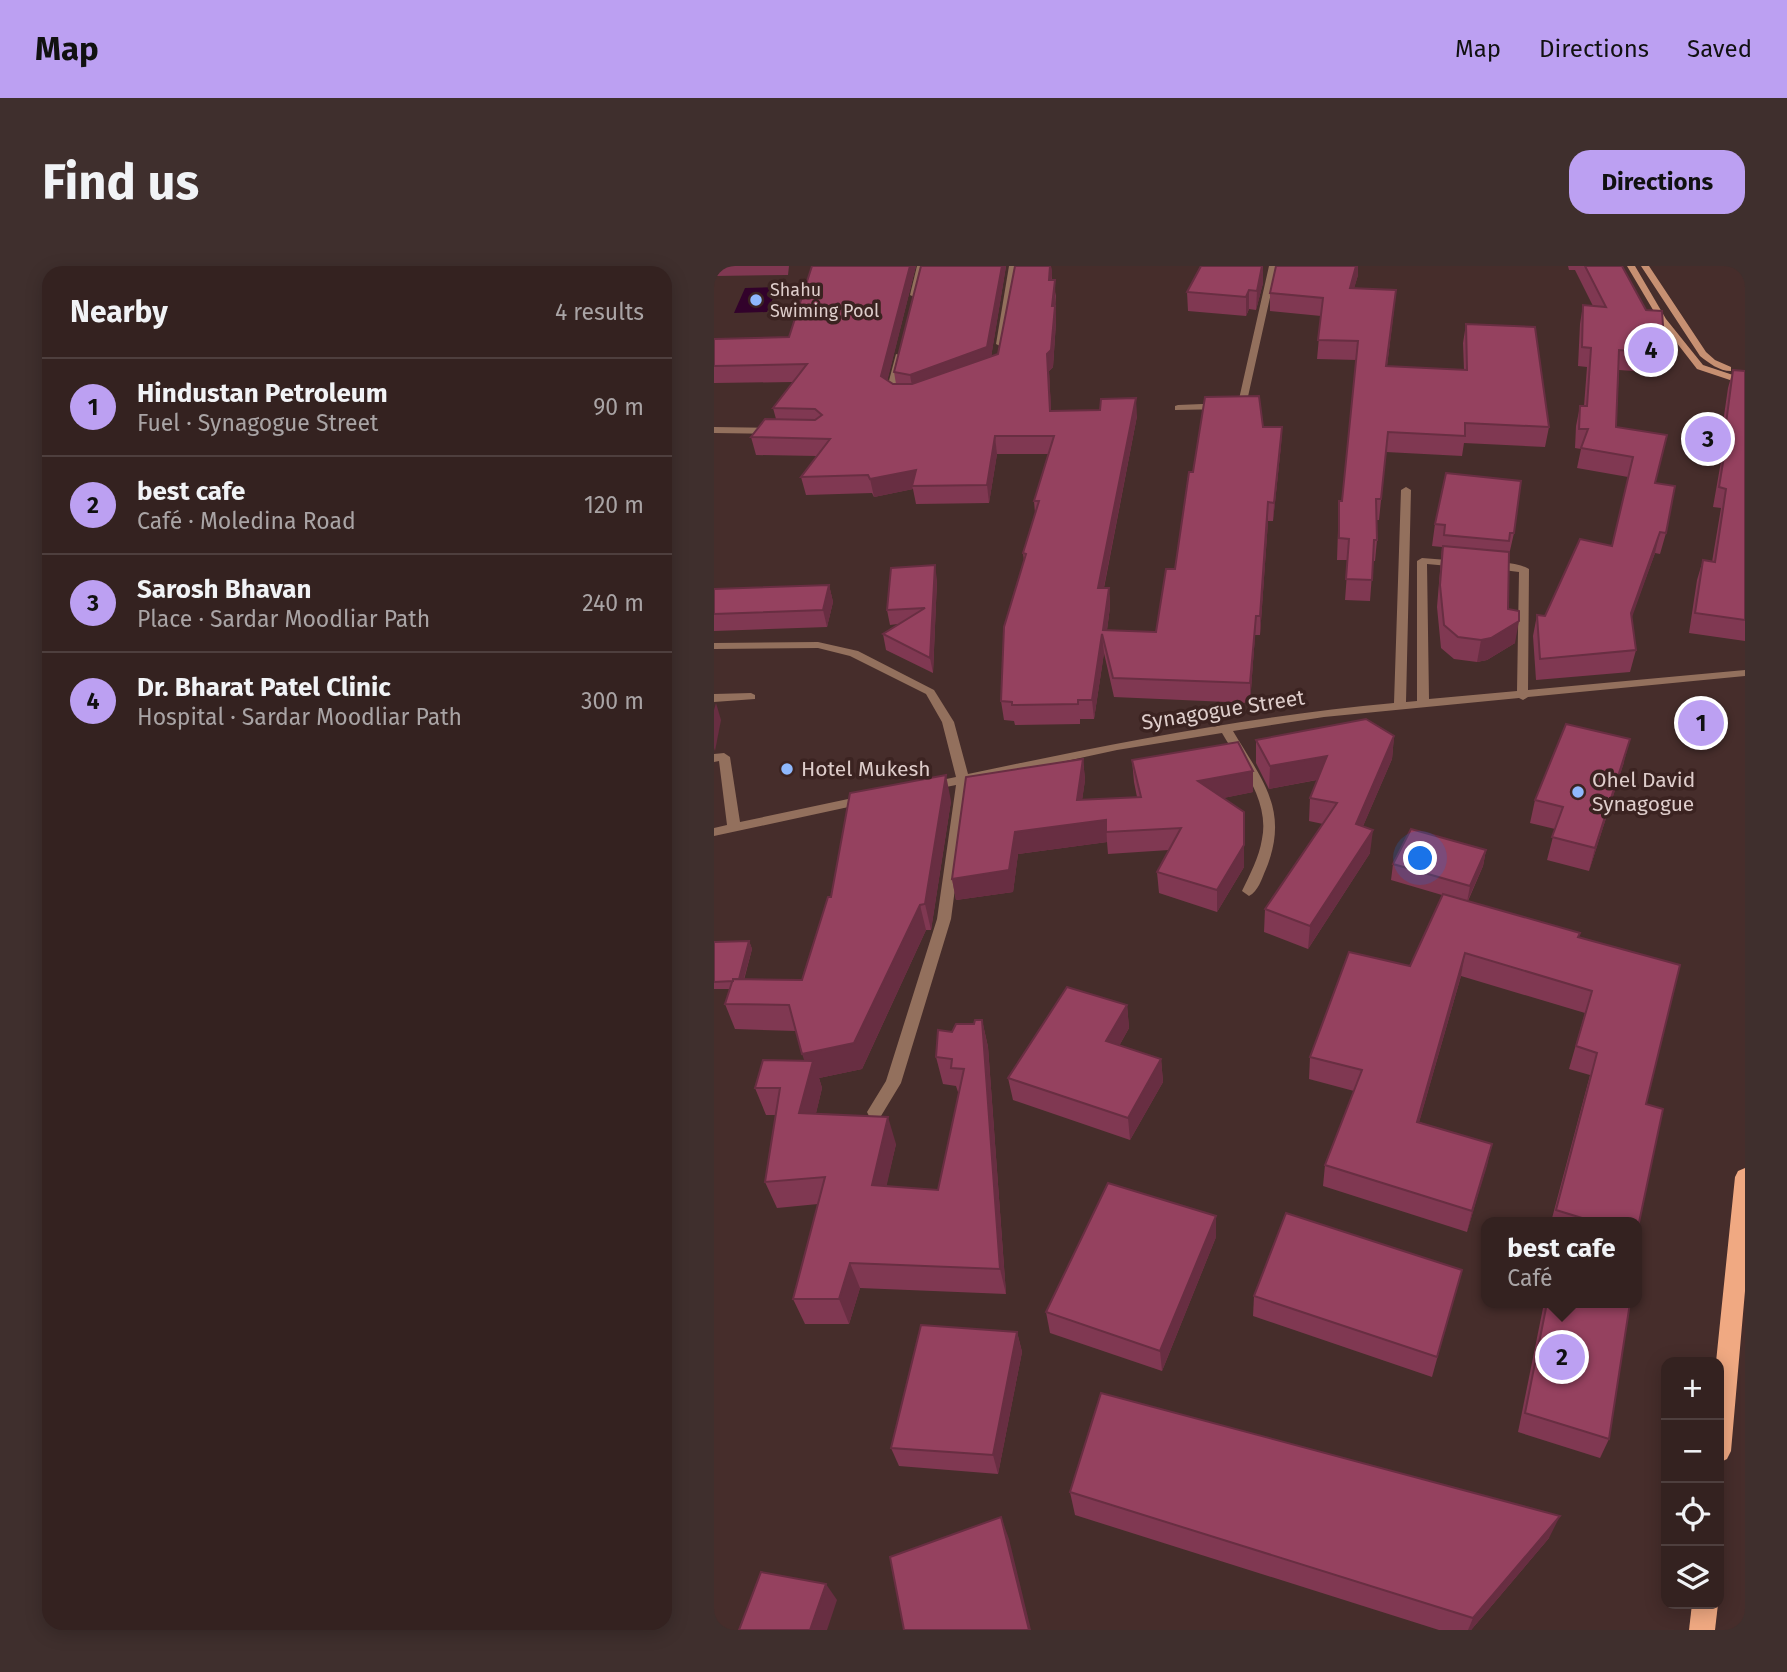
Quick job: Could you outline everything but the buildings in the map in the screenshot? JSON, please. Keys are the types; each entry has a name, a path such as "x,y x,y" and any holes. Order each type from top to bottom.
{"main road":[{"path":"1631,266 1663,320 1700,367 1745,382"},
{"path":"1645,266 1703,354 1712,362 1745,374"},
{"path":"1722,1420 1745,1177"},
{"path":"1702,1630 1704,1609"}],"street":[{"path":"912,304 921,266"},
{"path":"998,354 1013,266"},
{"path":"1178,408 1228,406 1243,401 1273,266"},
{"path":"902,341 890,392 903,398"},
{"path":"714,430 779,432"},
{"path":"1400,706 1406,490"},
{"path":"1423,704 1422,561 1524,569 1522,695"},
{"path":"714,646 818,645 854,653 930,692 948,722 963,779 944,919 893,1083 875,1112"},
{"name":"Synagogue Street","path":"923,787 1116,746 1324,713 1745,674"},
{"path":"714,698 751,697"},
{"path":"1226,729 1268,807 1270,824 1262,863 1248,891"},
{"path":"714,758 724,757 734,827"},
{"path":"714,832 882,796"}],"shaded area":[{"name":"Shahu Swiming Pool","path":"778,287 767,312 734,313 745,288"}],"place":[{"name":"Shahu Swiming Pool","path":"756,300"},
{"name":"Dr. Bharat Patel Clinic","path":"1651,350"},
{"name":"Sarosh Bhavan","path":"1708,439"},
{"name":"Hindustan Petroleum","path":"1701,723"},
{"name":"Hotel Mukesh","path":"787,769"},
{"name":"Ohel David Synagogue","path":"1578,792"},
{"name":"best cafe","path":"1562,1357"}]}
